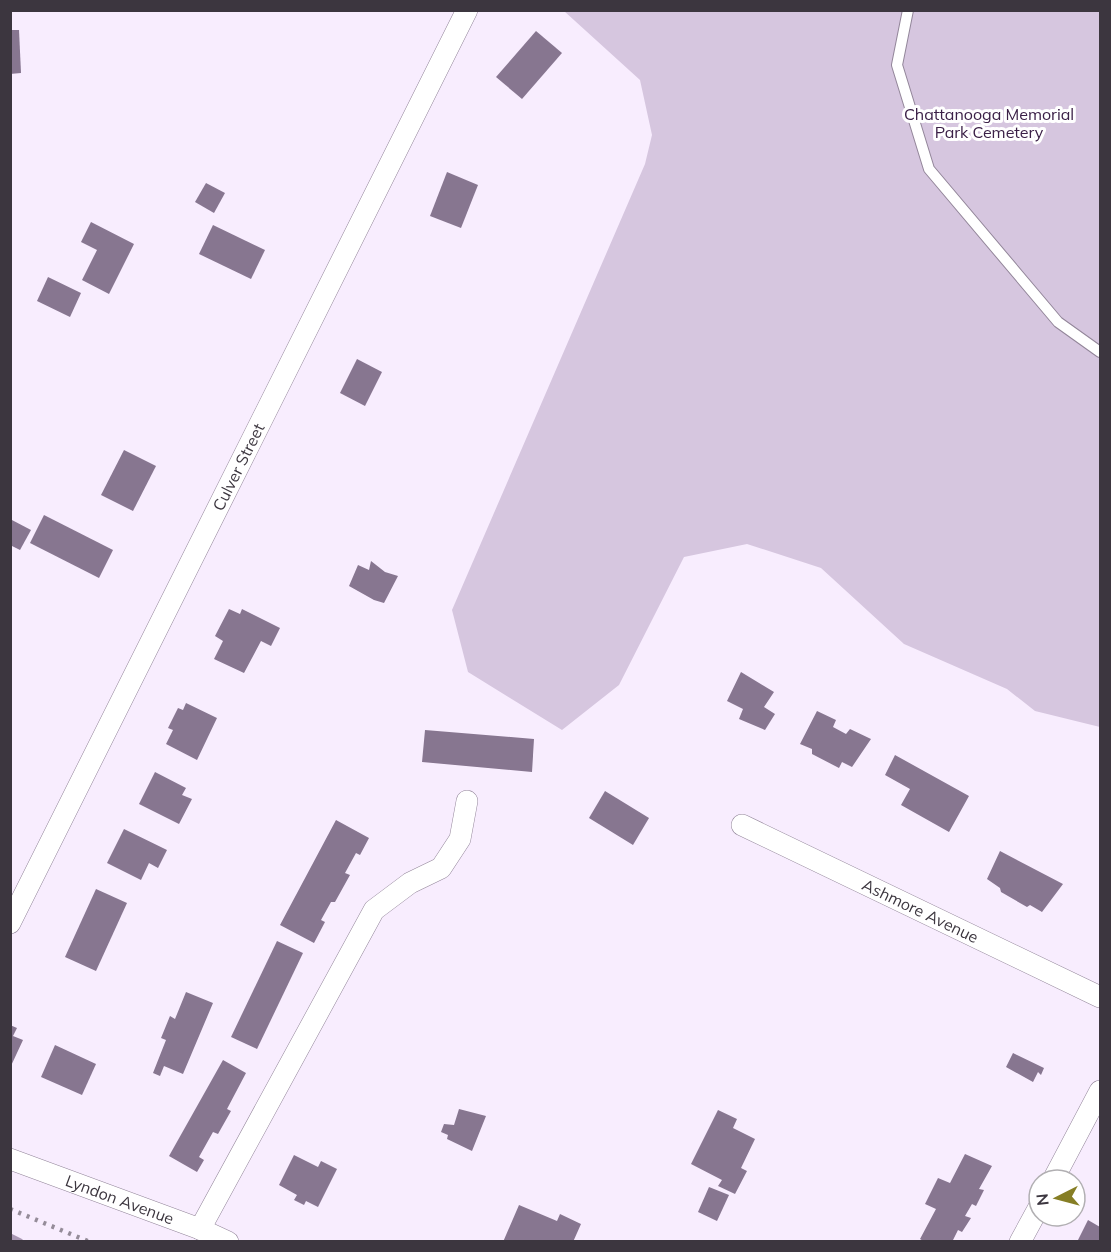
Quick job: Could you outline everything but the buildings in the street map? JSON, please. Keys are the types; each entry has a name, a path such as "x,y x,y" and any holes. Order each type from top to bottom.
{"street":[{"name":"Culver Street","path":"10,923 467,10"},
{"path":"200,1229 374,910 410,883 441,868 460,839 467,801"},
{"name":"Ashmore Avenue","path":"741,825 1101,997"},
{"path":"1059,1168 1101,1091"},
{"name":"Lyndon Avenue","path":"10,1159 200,1229 228,1242"},
{"path":"1020,1242 1027,1228"}],"lane":[{"path":"908,10 897,65 929,169 1058,322 1101,352"}],"green space":[{"name":"Chattanooga Memorial Park Cemetery","path":"564,11 1100,11 1100,727 1035,711 1007,689 904,644 821,568 747,544 684,557 619,685 562,730 468,672 452,610 645,164 652,135 640,80"}],"waterway":[{"path":"10,1237 20,1242"}],"railway":[{"path":"10,1209 90,1242"}]}
